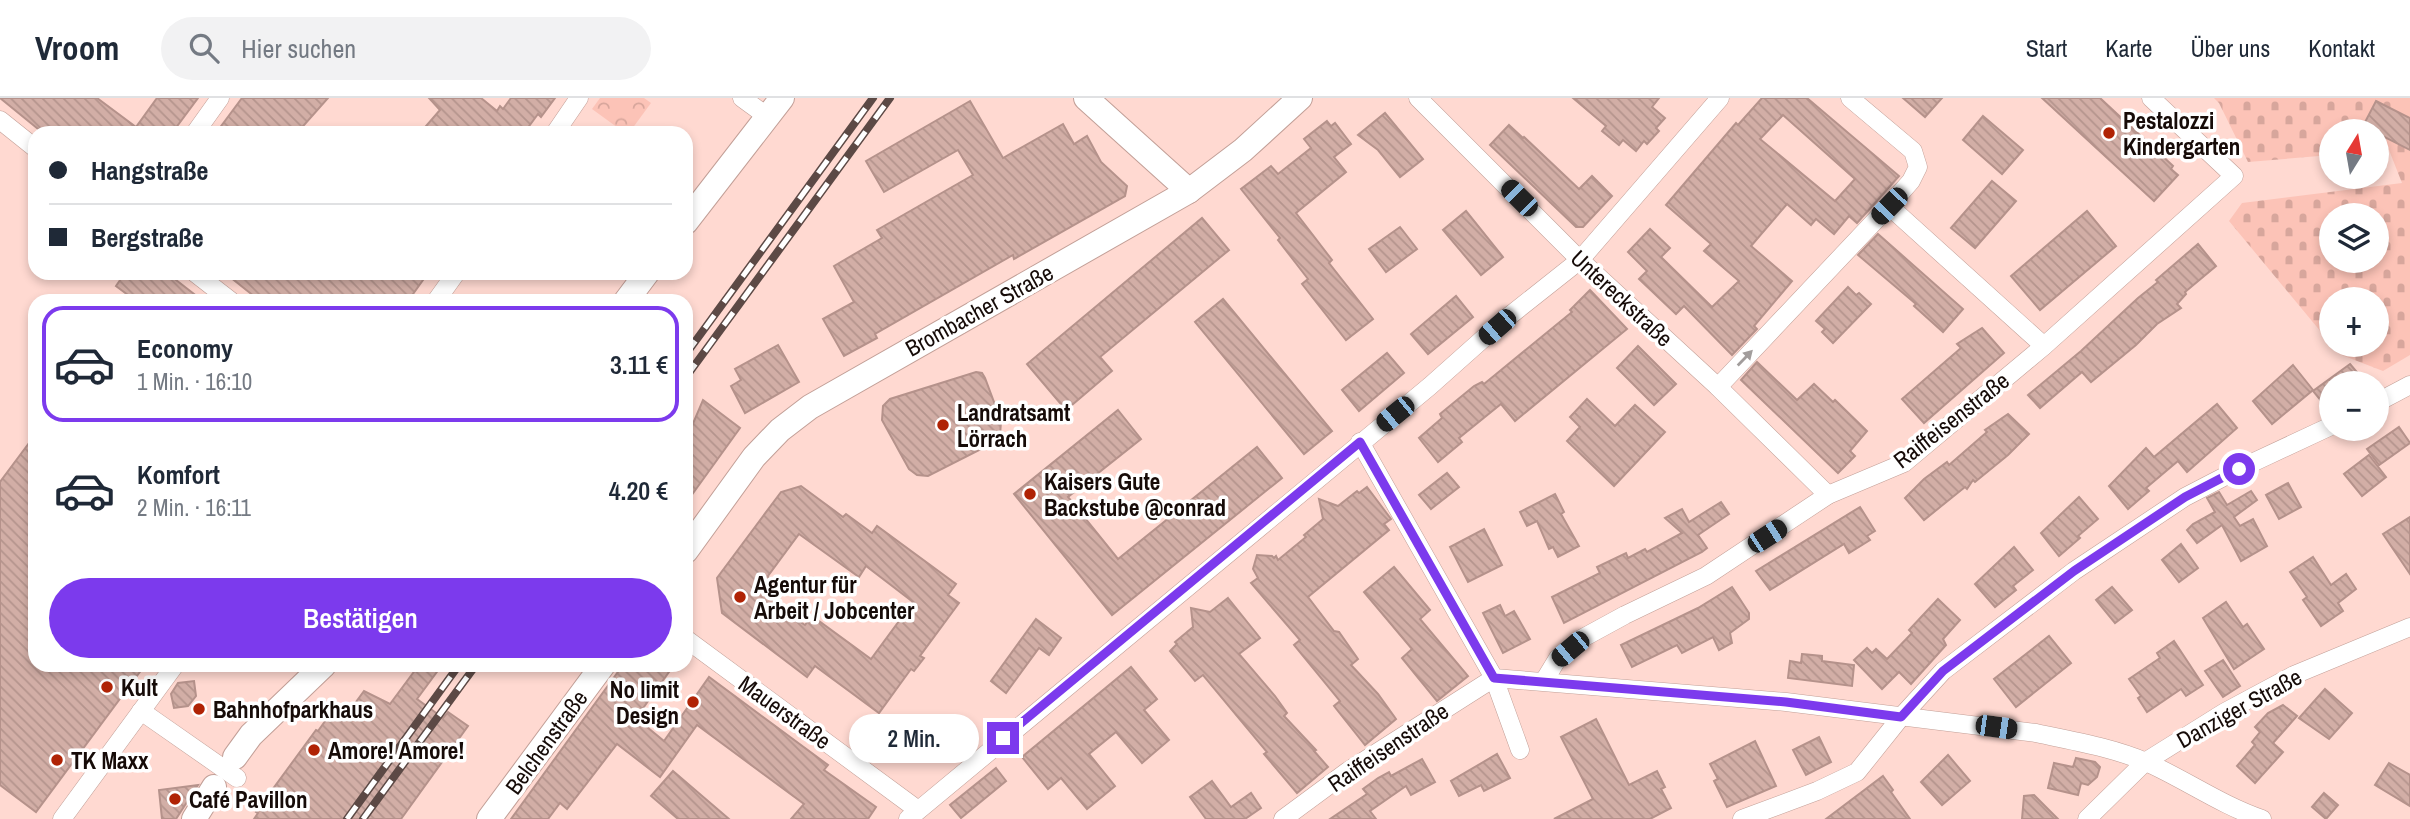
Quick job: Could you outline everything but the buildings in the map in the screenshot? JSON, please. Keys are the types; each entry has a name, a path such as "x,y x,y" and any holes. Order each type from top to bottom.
{"main road":[{"path":"1086,98 1189,191"},
{"name":"Brombacher Straße","path":"693,541 754,457 780,430 810,407 1189,191 1243,150 1300,98"},
{"path":"693,213 775,108"},
{"path":"194,819 229,774 251,735 317,672"},
{"name":"Belchenstraße","path":"489,819 598,672"}],"street":[{"path":"200,126 220,98"},
{"path":"560,126 579,98"},
{"path":"742,98 775,108"},
{"name":"Untereckstraße","path":"1418,98 1580,260 1718,387 1828,495"},
{"path":"913,815 1430,386 1503,321 1580,260 1720,98"},
{"path":"1718,387 1889,206 1911,181 1918,167 1913,151 1850,98"},
{"name":"Raiffeisenstraße","path":"1545,681 1558,658 1581,639 1706,576 1828,495 1904,463 2045,346 2234,176 2151,98"},
{"path":"0,120 28,142"},
{"path":"1889,206 2045,346"},
{"path":"204,280 222,294"},
{"path":"2389,396 2410,385"},
{"path":"1742,819 1817,791 1857,772 1901,717 1943,671 2074,571 2185,497 2319,432"},
{"path":"1360,442 1494,678 1520,750"},
{"name":"Danziger Straße","path":"2087,819 2145,762 2266,689 2410,627"},
{"name":"Mauerstraße","path":"693,644 913,815"},
{"path":"62,819 170,672"},
{"path":"1494,678 1786,702 2036,733 2145,762 2236,810 2262,819"},
{"name":"Raiffeisenstraße","path":"1283,819 1348,772 1494,678"},
{"path":"141,711 229,774"}],"green space":[{"path":"600,98 644,98 651,103 634,126 615,126 592,109"},
{"path":"2214,98 2410,98 2410,355 2383,371 2347,357 2389,357 2389,287 2319,287 2319,330 2229,221 2242,203 2354,189 2389,189 2389,185 2402,183 2389,150 2389,119 2319,119 2319,156 2248,162"}],"railway":[{"path":"693,344 873,98"},
{"path":"693,367 890,98"},
{"path":"347,819 454,672"},
{"path":"363,819 471,672"}],"place":[{"name":"Pestalozzi Kindergarten","path":"2109,133"},
{"name":"Landratsamt Lörrach","path":"943,425"},
{"name":"Kaisers Gute Backstube @conrad","path":"1030,494"},
{"name":"Agentur für Arbeit / Jobcenter","path":"740,597"},
{"name":"Kult","path":"107,687"},
{"name":"No limit Design","path":"693,702"},
{"name":"Bahnhofparkhaus","path":"199,709"},
{"name":"Amore! Amore!","path":"314,750"},
{"name":"TK Maxx","path":"57,760"},
{"name":"Café Pavillon","path":"175,799"}],"route":[{"path":"1003,738 1360,442 1494,678 1786,702 1901,717 1943,671 2074,571 2185,497 2239,469"}]}
